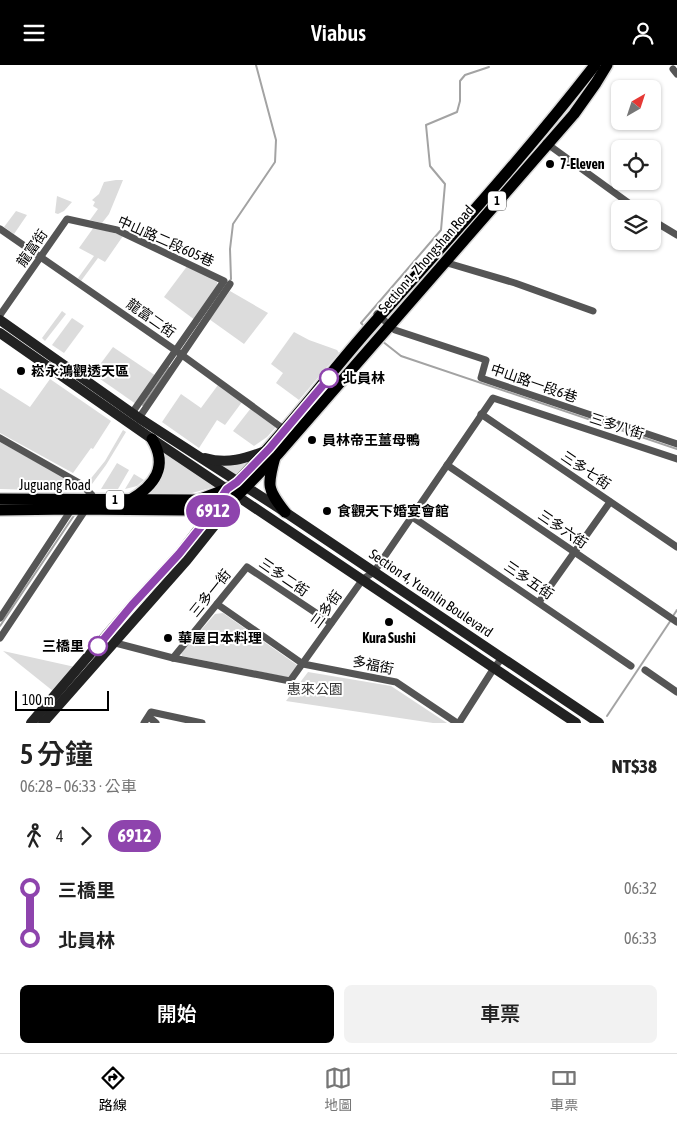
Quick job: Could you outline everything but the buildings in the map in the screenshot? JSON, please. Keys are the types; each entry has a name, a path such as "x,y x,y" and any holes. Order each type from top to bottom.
{"main road":[{"name":"Section 1, Zhongshan Road","path":"385,329 444,262 542,139 564,106 596,65"},
{"name":"Section 1, Zhongshan Road","path":"376,318 542,139 574,114 607,65"},
{"name":"1","path":"217,505 272,453 363,345 376,318"},
{"path":"0,320 237,486"},
{"name":"1","path":"272,453 285,430 363,345 385,329"},
{"path":"0,333 152,439 237,486"},
{"path":"129,501 142,493 153,482 160,467 156,446 152,439"},
{"path":"189,451 204,458 228,462 272,453 270,489 274,498 285,512"},
{"name":"1","path":"82,504 185,510 217,505 238,495 237,486"},
{"name":"Juguang Road","path":"0,510 129,501 198,500 237,486"},
{"name":"Section 4, Yuanlin Boulevard","path":"237,486 285,512 599,723"},
{"path":"43,723 138,613 187,561 238,495"},
{"name":"Section 4, Yuanlin Boulevard","path":"238,495 576,723"},
{"name":"Juguang Road","path":"0,499 82,504"},
{"path":"32,723 132,605 179,554 217,505"}],"street":[{"path":"542,139 625,200"},
{"name":"龍富街","path":"0,315 67,219"},
{"name":"中山路二段605巷","path":"67,219 117,230 227,283 178,352"},
{"path":"661,225 677,235"},
{"name":"龍富二街","path":"0,229 178,352 285,430"},
{"path":"444,262 515,283 592,311"},
{"name":"中山路一段6巷","path":"376,318 385,329 395,330 486,360 481,378 677,444"},
{"path":"136,415 178,352"},
{"name":"三多街","path":"104,640 173,658 290,681 363,579 374,572 411,515 493,398"},
{"name":"三多八街","path":"493,398 677,459"},
{"name":"三多七街","path":"481,413 677,547"},
{"path":"0,438 82,484 92,495 82,504 0,619"},
{"name":"三多六街","path":"447,465 677,621"},
{"path":"539,602 610,502"},
{"path":"0,638 82,504"},
{"name":"三多五街","path":"411,515 631,666"},
{"name":"三多一街","path":"173,658 248,567"},
{"name":"三多二街","path":"248,567 331,623"},
{"path":"217,604 303,664"},
{"name":"多福街","path":"303,664 396,682 458,723 502,658"},
{"path":"645,670 677,691"},
{"path":"148,717 156,723"},
{"path":"148,717 202,723"}],"green space":[{"path":"123,180 109,214 102,223 90,220 98,209 93,206 95,202 92,200 99,194 104,182"},
{"path":"57,196 72,202 64,211 58,214 55,213"},
{"path":"16,211 27,215 14,234 4,227"},
{"path":"94,227 123,236 105,262 98,258 81,281 78,278 94,256 79,248"},
{"path":"188,265 217,282 218,287 195,320 164,297"},
{"path":"230,291 268,313 244,344 209,319"},
{"path":"62,311 66,314 45,341 42,338"},
{"path":"72,318 84,326 64,353 52,345"},
{"path":"294,332 309,340 337,350 339,353 299,400 276,383 283,373 271,364"},
{"path":"113,347 156,376 136,404 93,374"},
{"path":"50,379 111,421 93,449 91,448 73,473 0,433 0,388 30,407"},
{"path":"218,385 242,402 225,425 217,420 199,448 162,422 181,394 201,408"},
{"path":"251,408 276,427 267,437 254,446 233,431"},
{"path":"123,430 126,432 106,465 92,484 88,482 105,461"},
{"path":"0,442 85,489 70,491 0,489"},
{"path":"161,449 215,486 192,493 148,493"},
{"path":"249,461 235,475 220,464"},
{"path":"117,463 129,470 118,489 101,489"},
{"path":"134,474 144,480 137,486 125,489"},
{"path":"223,613 297,665 298,668 291,678 182,656 181,653 215,614"},
{"path":"3,651 75,667 53,691"},
{"name":"惠來公園","path":"308,672 391,686 447,723 433,723 286,701"}],"waterway":[{"path":"229,282 231,279 230,249 233,224 275,162 276,140 256,65"},
{"path":"365,327 361,323 441,230 445,184 430,166 426,125 457,112 460,101 460,81 465,75 489,67"},
{"path":"382,341 401,356 677,449"},
{"path":"143,405 169,368"},
{"path":"0,626 75,514"},
{"path":"673,616 677,610"},
{"path":"607,716 671,620"}],"bus line":[{"name":"6912","path":"98,646 132,605 179,554 208,518 227,489 237,482 269,449 329,378"}],"place":[{"name":"7-Eleven","path":"550,164"},
{"name":"崧永鴻觀透天區","path":"21,371"},
{"name":"北員林","path":"329,378"},
{"name":"員林帝王薑母鴨","path":"312,440"},
{"name":"食觀天下婚宴會館","path":"327,511"},
{"name":"Kura Sushi","path":"389,622"},
{"name":"華屋日本料理","path":"168,638"},
{"name":"三橋里","path":"98,646"}]}
